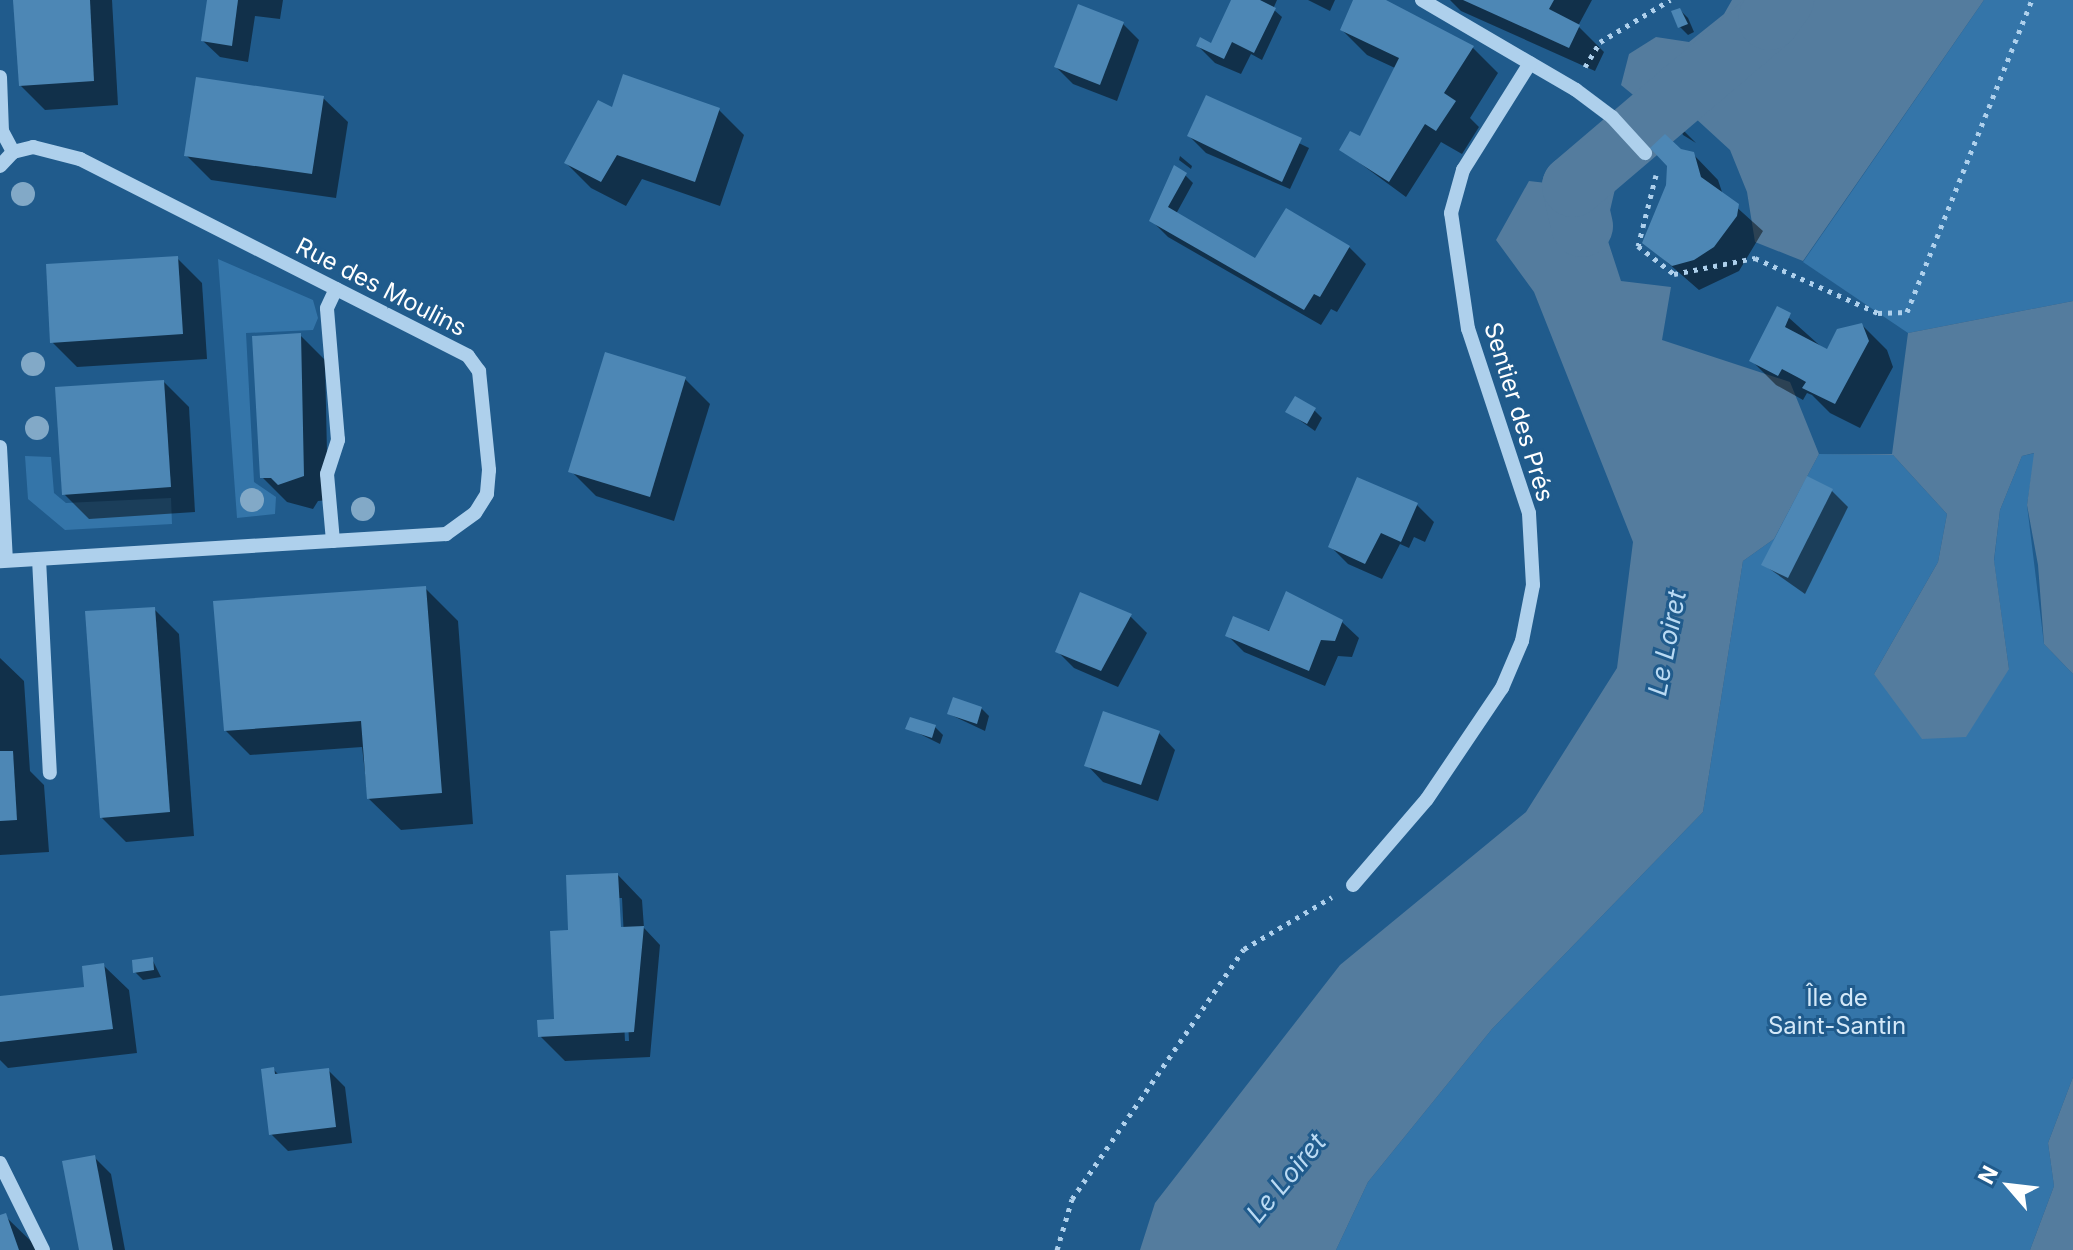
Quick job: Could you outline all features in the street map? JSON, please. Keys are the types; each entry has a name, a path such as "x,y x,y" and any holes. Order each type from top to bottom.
{"street":[{"path":"1422,0 1576,90 1612,117 1645,153"},
{"name":"Sentier des Prés","path":"1353,885 1427,799 1502,688 1522,641 1533,585 1529,513 1468,329 1451,213 1463,170 1530,63"},
{"path":"0,77 2,131 13,152 0,166"},
{"name":"Rue des Moulins","path":"0,447 3,561 446,534 475,513 487,494 489,470 479,371 468,356 80,159 55,149 13,152"},
{"path":"333,541 327,474 338,440 327,308 336,289"},
{"path":"39,559 50,773"},
{"path":"0,1163 43,1250"}],"path":[{"path":"1576,90 1600,42 1670,0"},
{"path":"1645,153 1657,173 1638,246 1674,274 1755,258 1878,313 1907,312 2032,0"},
{"path":"1057,1250 1072,1199 1244,949 1353,885"}],"green space":[{"path":"1984,0 2073,0 2073,301 1908,333 1803,262"},
{"path":"218,259 313,300 318,318 313,330 246,333 254,482 276,497 275,514 237,518"},
{"name":"Île de Saint-Santin","path":"2035,453 2027,505 2044,644 2073,674 2073,1077 2048,1143 2054,1186 2030,1250 1336,1250 1368,1182 1492,1029 1703,812 1743,561 1774,539 1819,454 1893,455 1947,514 1938,562 1874,674 2009,669 1994,561 2000,510 2022,456"},
{"path":"25,456 51,457 54,493 66,503 171,498 172,524 65,530 28,499"}],"water":[{"path":"1732,0 1984,0 1803,261 1755,242 1747,192 1730,150 1694,117 1662,131 1643,103 1621,85 1629,54 1656,37 1689,42 1724,14"},
{"path":"1585,155 1622,159 1605,232 1621,281 1671,287 1662,340 1790,382 1819,454 1774,539 1743,561 1703,812 1492,1029 1368,1182 1336,1250 1140,1250 1155,1203 1340,965 1526,812 1617,668 1633,542 1534,292 1496,240 1529,181 1573,186"},
{"path":"2073,301 2073,674 2044,644 2038,565 2027,505 2034,453 2022,456 2000,510 1994,560 2009,669 1966,737 1922,739 1874,674 1938,562 1947,514 1893,455 1819,454 1892,454 1908,333"},
{"path":"2073,1077 2073,1250 2030,1250 2054,1186 2048,1143"}],"building":[{"path":"13,0 90,0 94,81 19,86"},
{"path":"207,0 238,0 232,46 201,41"},
{"path":"1231,0 1260,0 1276,8 1254,53 1232,42 1224,59 1196,46 1200,37 1211,43"},
{"path":"1353,0 1386,0 1474,46 1444,93 1456,101 1436,131 1425,124 1389,182 1339,150 1350,131 1360,136 1399,58 1340,30"},
{"path":"1463,0 1554,0 1549,9 1580,25 1569,48"},
{"path":"1078,4 1124,22 1100,85 1054,67"},
{"path":"1680,8 1688,24 1678,28 1671,11"},
{"path":"623,74 720,108 695,182 617,155 601,182 564,163 598,100 612,107"},
{"path":"196,77 324,96 312,174 184,156"},
{"path":"1206,95 1302,138 1282,182 1187,136"},
{"path":"1665,134 1681,149 1694,152 1701,177 1739,204 1737,216 1714,247 1694,260 1672,266 1642,243 1666,185 1667,166 1650,148"},
{"path":"1174,165 1187,173 1168,207 1255,258 1286,208 1350,246 1320,297 1314,294 1304,310 1149,221"},
{"path":"178,256 183,334 50,343 46,264"},
{"path":"1777,306 1791,313 1785,327 1827,349 1837,329 1862,323 1869,341 1835,404 1802,388 1806,382 1782,369 1778,376 1749,361"},
{"path":"301,333 304,476 278,485 271,478 260,478 252,336"},
{"path":"605,352 686,377 650,497 568,472"},
{"path":"164,380 171,487 62,495 55,387"},
{"path":"1295,396 1316,408 1307,424 1285,412"},
{"path":"1807,476 1833,489 1788,578 1761,565"},
{"path":"1357,477 1418,503 1401,542 1381,533 1365,564 1328,547"},
{"path":"426,586 442,793 367,799 361,721 224,731 213,601"},
{"path":"1286,591 1343,620 1335,641 1321,640 1309,671 1225,636 1233,616 1269,631"},
{"path":"1080,592 1132,614 1101,671 1055,652"},
{"path":"155,607 170,812 100,818 85,611"},
{"path":"953,697 982,707 977,724 947,714"},
{"path":"1103,711 1160,731 1141,785 1084,766"},
{"path":"910,717 936,725 932,738 905,729"},
{"path":"0,751 13,751 17,820 0,821"},
{"path":"618,873 621,927 644,926 634,1032 538,1037 537,1020 554,1019 550,931 568,930 566,875"},
{"path":"153,957 154,970 133,973 132,960"},
{"path":"104,963 113,1029 0,1042 0,996 84,987 82,966"},
{"path":"274,1067 275,1074 329,1068 336,1127 269,1135 261,1069"},
{"path":"95,1155 113,1250 79,1250 62,1161"},
{"path":"6,1213 19,1250 0,1250 0,1215"}],"waterway":[{"name":"Le Loiret","path":"1582,226 1573,186 1769,19 1783,0"}]}
